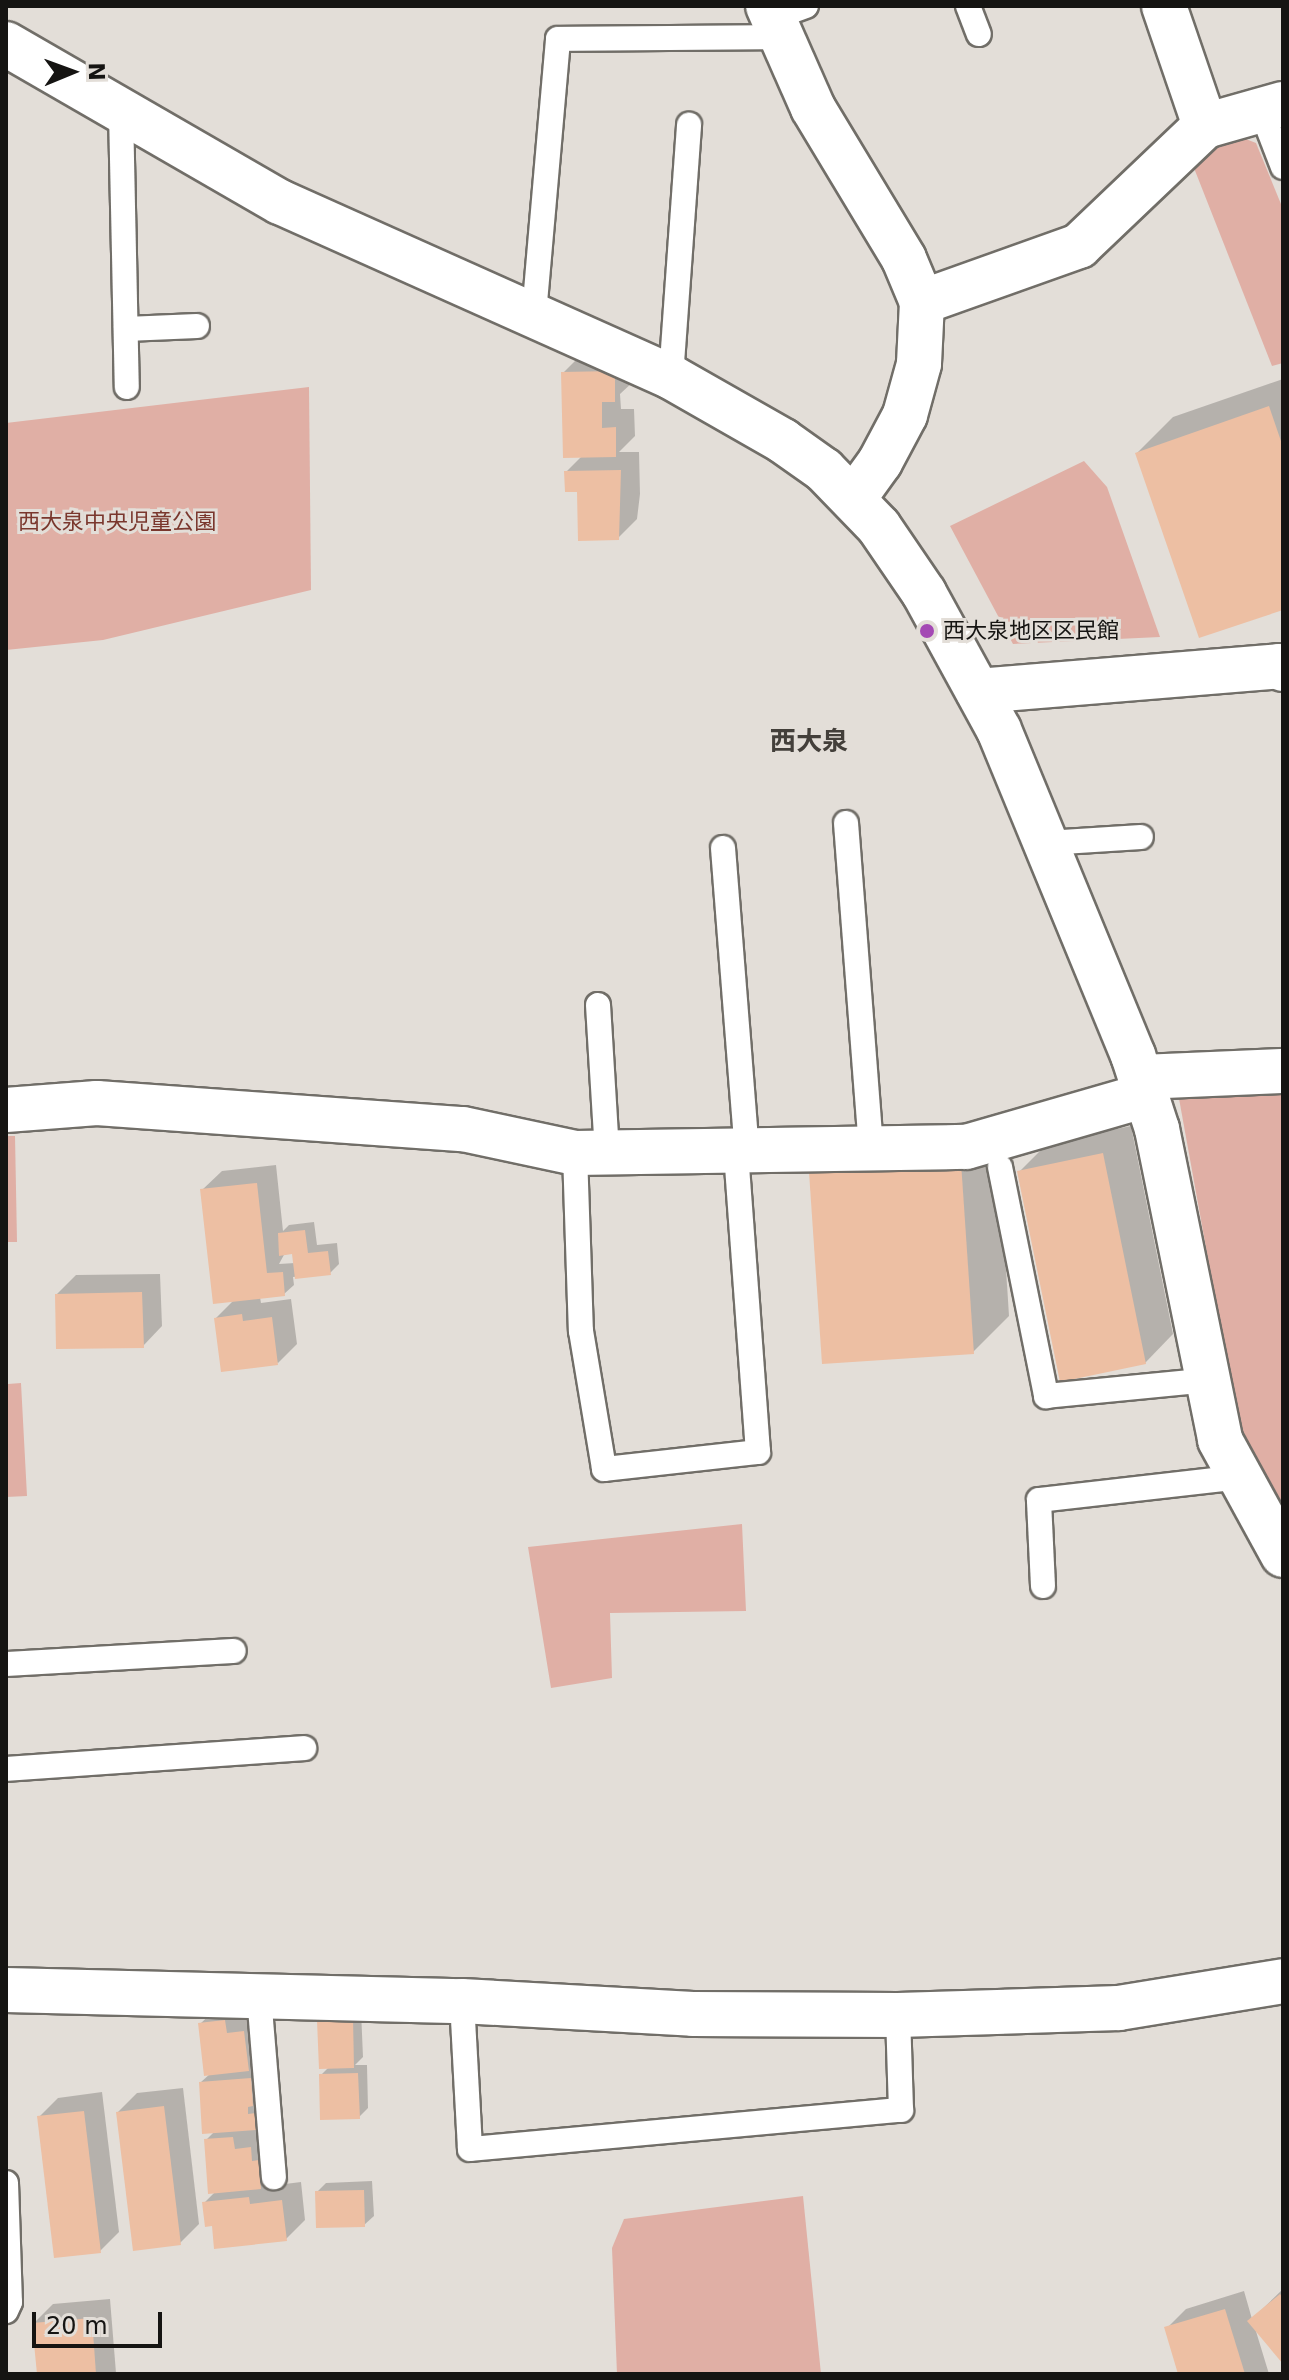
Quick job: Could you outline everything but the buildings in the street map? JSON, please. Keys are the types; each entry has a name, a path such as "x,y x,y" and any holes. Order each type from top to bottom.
{"street":[{"path":"1164,6 1205,126"},
{"path":"782,17 813,108 904,259 922,302 919,364 905,415 880,462 854,498"},
{"path":"6,44 280,202 671,377 783,441 824,470 854,498 901,558 978,691 999,730 1047,843 1157,1129 1220,1440 1283,1555"},
{"path":"922,302 1079,246 1205,126 1272,107"},
{"path":"978,691 1282,666"},
{"path":"6,1110 97,1103 437,1127 591,1153 966,1147 1143,1086 1283,1071"},
{"path":"6,1990 462,2001 693,2014 898,2015 1119,2008 1283,1981"}],"lane":[{"path":"968,6 979,34"},
{"path":"534,314 558,39 782,17"},
{"path":"1272,107 1283,167"},
{"path":"121,111 127,387"},
{"path":"671,377 689,125"},
{"path":"126,329 197,326"},
{"path":"846,823 871,1149"},
{"path":"1047,843 1141,837"},
{"path":"598,1005 581,1331 604,1469 758,1452 723,848"},
{"path":"1000,1167 1046,1396 1209,1380"},
{"path":"1043,1586 1039,1500 1240,1477"},
{"path":"6,1664 234,1651"},
{"path":"6,1769 304,1748"},
{"path":"259,1996 274,2177"},
{"path":"462,2001 470,2149 901,2110 898,2015"},
{"path":"6,2183 10,2302 6,2311"}],"green space":[{"path":"1238,136 1256,143 1283,209 1283,363 1272,366 1192,163 1215,144"},
{"name":"西大泉中央児童公園","path":"309,387 311,590 103,640 6,650 6,423"},
{"path":"1084,461 1107,487 1160,637 1013,644 950,526"},
{"path":"1283,1091 1283,1507 1240,1435 1178,1093"},
{"path":"6,1136 15,1136 17,1242 6,1242"},
{"path":"6,1266 8,1384 21,1383 27,1496 6,1497"},
{"path":"742,1524 746,1611 610,1613 612,1678 551,1688 528,1547"},
{"path":"803,2196 821,2374 617,2374 612,2248 624,2219"}],"place":[{"name":"西大泉地区区民館","path":"927,631"}],"district":[{"name":"西大泉","path":"809,742"}]}
